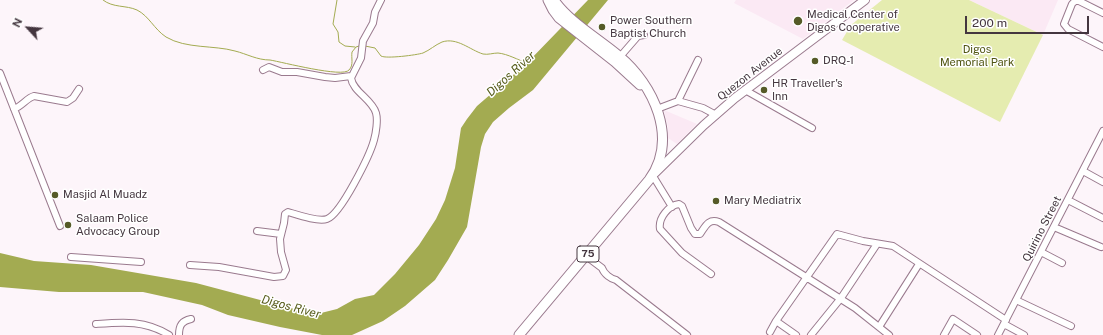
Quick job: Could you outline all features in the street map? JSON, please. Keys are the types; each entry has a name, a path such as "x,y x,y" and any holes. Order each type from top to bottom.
{"highway":[{"name":"75","path":"519,335 654,174 662,150 662,125 655,105 617,59 567,19 553,10 548,0"},
{"name":"75","path":"554,0 567,19"},
{"path":"662,150 666,155 671,157"}],"main road":[{"name":"Quezon Avenue","path":"654,174 716,115 745,90 865,0"}],"street":[{"path":"190,265 219,267 280,277 285,274 286,270 281,252 281,234 284,223 284,215 286,213 322,220 331,217 334,214 348,194 372,146 376,133 376,113 371,104 352,83 352,76 361,58 363,41 373,23 375,12 381,0"},
{"path":"1103,13 1079,1 1075,1 1072,4 1064,24 1068,29 1103,47"},
{"path":"617,59 638,36 644,35"},
{"path":"678,101 698,60"},
{"path":"263,70 269,67 282,72 297,72 325,77 336,78 352,76"},
{"path":"0,73 60,226"},
{"path":"14,109 22,105 32,96 67,102 73,98 79,89"},
{"path":"0,92 7,90"},
{"path":"745,90 812,128"},
{"path":"655,105 678,101 703,108 716,115"},
{"name":"Quirino Street","path":"998,335 1103,133"},
{"path":"1083,171 1103,182"},
{"path":"654,174 672,207"},
{"path":"1068,200 1103,218"},
{"path":"711,274 682,252 660,229 660,220 672,207 678,204 681,205 695,234 700,234 710,221 716,221 841,298 889,335"},
{"path":"1054,227 1101,247"},
{"path":"257,231 281,234"},
{"path":"770,332 776,321 837,234 877,244 893,246 1024,335"},
{"path":"811,335 841,298 877,244"},
{"path":"1041,252 1062,263"},
{"path":"586,256 615,276 616,280 687,335"},
{"path":"71,257 141,262"},
{"path":"879,327 919,264"},
{"path":"1016,300 1071,326"},
{"path":"178,335 182,322 191,319"},
{"path":"944,335 953,319 977,335"},
{"path":"776,321 796,335"},
{"path":"96,324 138,323 158,328 169,335"}],"shaded area":[{"path":"588,0 608,0 533,90 493,122 485,134 481,147 467,227 448,260 435,280 405,306 383,321 352,335 322,335 228,315 202,305 143,292 59,292 0,287 0,253 34,261 91,265 196,283 298,310 321,313 337,309 355,299 374,295 395,274 419,245 436,219 445,200 455,168 461,128 467,119 477,106 527,63"},
{"name":"Medical Center of Digos Cooperative","path":"736,0 854,0 803,39 734,3"},
{"path":"969,0 1058,0 1043,35"},
{"path":"664,110 697,124 677,144 668,138 668,127"}],"green space":[{"name":"Digos Memorial Park","path":"882,0 969,0 1043,35 1000,122 842,40 851,25"}],"waterway":[{"path":"103,0 107,3 137,10 145,16 162,34 174,41 191,45 227,49 252,57 312,69 336,72 344,72 349,70 352,64 352,52 359,46"},
{"path":"337,0 333,24 338,32 339,42 345,46 355,47"},
{"name":"Digos River","path":"365,46 375,48 381,56 395,57 423,53 442,42 453,41 483,54 498,53 527,63"}],"place":[{"name":"Medical Center of Digos Cooperative","path":"798,21"},
{"name":"Power Southern Baptist Church","path":"602,27"},
{"name":"DRQ-1","path":"815,61"},
{"name":"HR Traveller's Inn","path":"764,90"},
{"name":"Masjid Al Muadz","path":"55,195"},
{"name":"Mary Mediatrix","path":"716,201"},
{"name":"Salaam Police Advocacy Group","path":"68,225"}]}
